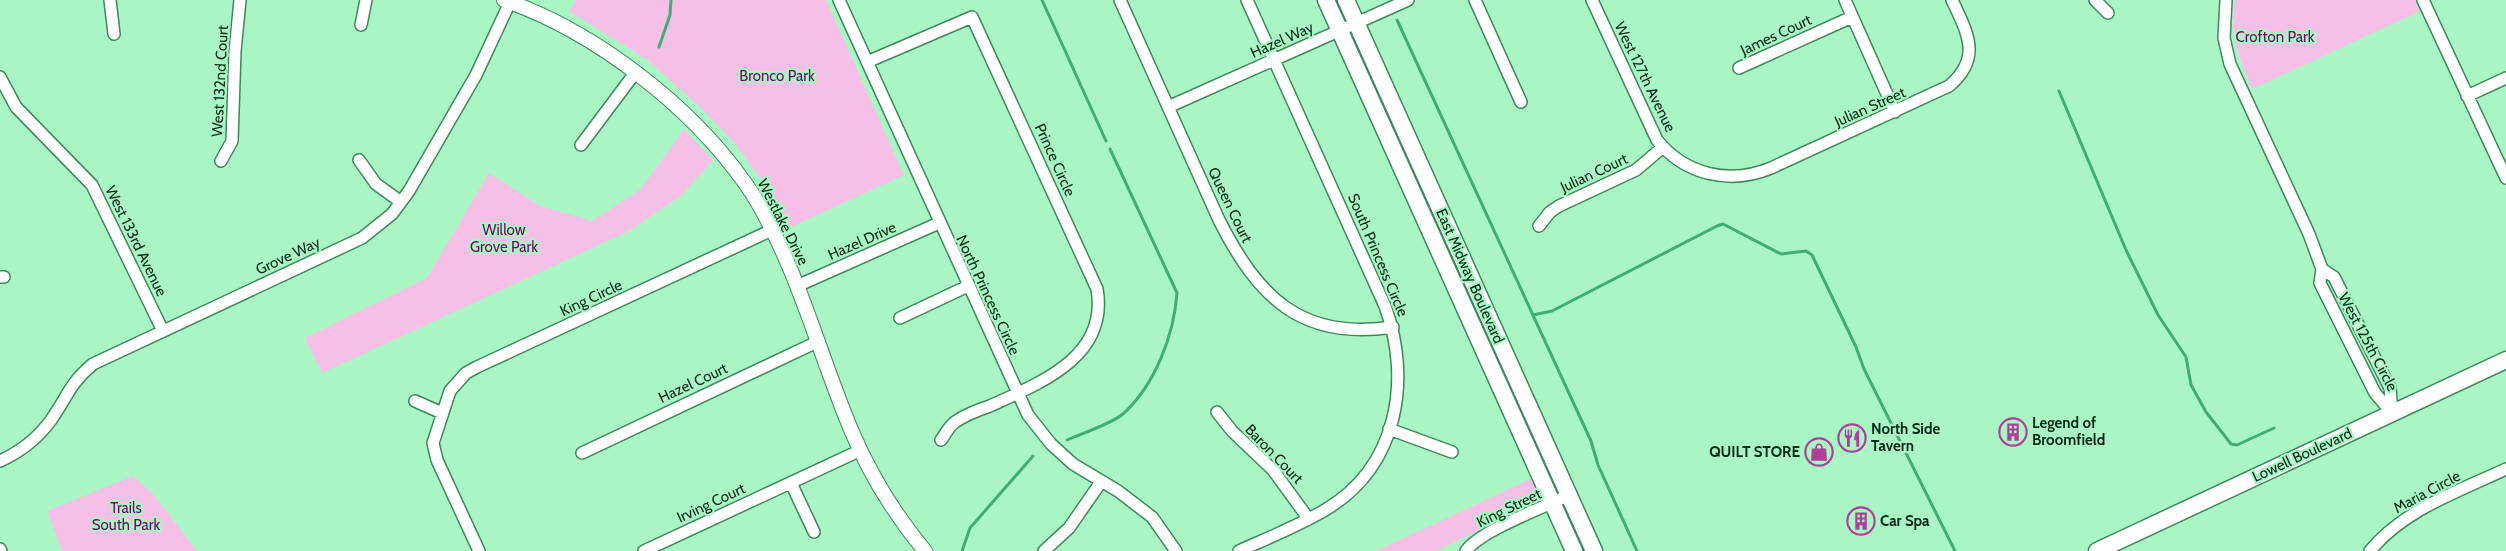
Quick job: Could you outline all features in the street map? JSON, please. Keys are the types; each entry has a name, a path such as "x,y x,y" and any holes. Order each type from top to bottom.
{"main road":[{"name":"East Midway Boulevard","path":"1326,0 1574,551"},
{"name":"East Midway Boulevard","path":"1346,0 1594,551"},
{"name":"Lowell Boulevard","path":"2097,551 2506,360"}],"street":[{"path":"110,0 114,34"},
{"name":"West 132nd Court","path":"221,161 232,141 235,51 240,0"},
{"path":"361,26 366,0"},
{"name":"North Princess Circle","path":"839,0 1028,415 1051,444 1073,464 1152,517 1176,551"},
{"name":"Queen Court","path":"1120,0 1233,248 1265,290 1298,316 1316,324 1348,331 1393,327"},
{"name":"South Princess Circle","path":"1240,551 1326,509 1355,486 1372,465 1390,429 1398,398 1399,377 1393,327 1247,0"},
{"name":"Hazel Way","path":"1168,107 1408,0"},
{"path":"1475,0 1521,102"},
{"name":"West 127th Avenue","path":"1592,0 1639,103 1657,140 1663,148 1693,168 1716,176 1760,173 1794,158"},
{"path":"1845,0 1896,112"},
{"name":"Julian Street","path":"1794,158 1940,92 1957,79 1965,69 1970,49 1969,40 1952,0"},
{"path":"2095,0 2108,14"},
{"name":"West 125th Circle","path":"2226,0 2224,38 2232,71 2309,234 2322,269 2334,277 2390,388 2392,413"},
{"name":"Westlake Drive","path":"509,1 581,36 635,73 677,108 724,156 745,183 772,230 797,286 817,342 861,450 893,508 925,551"},
{"name":"Grove Way","path":"0,461 27,446 40,434 55,414 71,385 80,375 98,362 362,238 380,226 401,202 476,75 509,1"},
{"path":"2426,1 2467,96 2506,178"},
{"name":"Prince Circle","path":"867,62 972,17 981,42 992,57 1097,289 1099,302 1099,312 1093,334 1071,360 1056,373 1017,393"},
{"name":"James Court","path":"1739,68 1852,17"},
{"path":"581,145 635,73"},
{"name":"West 133rd Avenue","path":"0,77 16,107 33,126 78,168 92,185 163,332"},
{"path":"2467,96 2506,78"},
{"name":"Julian Court","path":"1538,226 1550,212 1559,206 1636,170 1663,148"},
{"path":"360,160 365,172 376,184 401,202"},
{"name":"Hazel Drive","path":"797,286 939,223"},
{"name":"King Circle","path":"479,551 437,460 433,443 450,391 466,373 772,230"},
{"path":"900,318 968,286"},
{"name":"Hazel Court","path":"582,453 817,342"},
{"path":"941,440 953,422 1017,393"},
{"path":"415,401 442,413"},
{"name":"Baron Court","path":"1216,412 1232,432 1273,470 1308,518"},
{"path":"1390,429 1452,452"},
{"name":"Irving Court","path":"644,551 861,450"},
{"name":"Maria Circle","path":"2370,551 2379,540 2404,519 2506,469"},
{"path":"1044,551 1069,528 1101,482"},
{"path":"791,483 814,532"},
{"name":"King Street","path":"1466,551 1471,543 1489,533 1569,495"}],"green space":[{"name":"Bronco Park","path":"576,0 826,0 904,175 791,227 763,182 732,140 699,106 646,59 569,11"},
{"name":"Crofton Park","path":"2235,0 2415,0 2420,11 2252,89 2236,46 2234,26"},
{"name":"Willow Grove Park","path":"684,129 713,160 682,195 631,230 322,373 305,338 427,278 489,173 540,206 592,221 641,189"},
{"name":"Trails South Park","path":"133,476 152,493 197,551 62,551 47,511"},
{"path":"1531,479 1541,499 1437,551 1376,551"}],"waterway":[{"path":"659,47 670,15 671,0"},
{"path":"1042,0 1106,141"},
{"path":"1397,20 1591,441 1598,465 1637,551"},
{"path":"2059,91 2126,250 2158,315 2186,357 2191,385 2206,412 2231,444 2237,445 2274,428"},
{"path":"1067,440 1123,414 1145,389 1161,358 1172,326 1175,309 1177,293 1110,149"},
{"path":"1533,315 1552,311 1723,224 1781,254 1806,251 1812,255 1856,347 1864,369 1955,551"},
{"path":"962,551 970,528 1033,456"}],"place":[{"name":"Legend of Broomfield","path":"2013,432"},
{"name":"North Side Tavern","path":"1852,438"},
{"name":"QUILT STORE","path":"1819,452"},
{"name":"Car Spa","path":"1861,521"}]}
